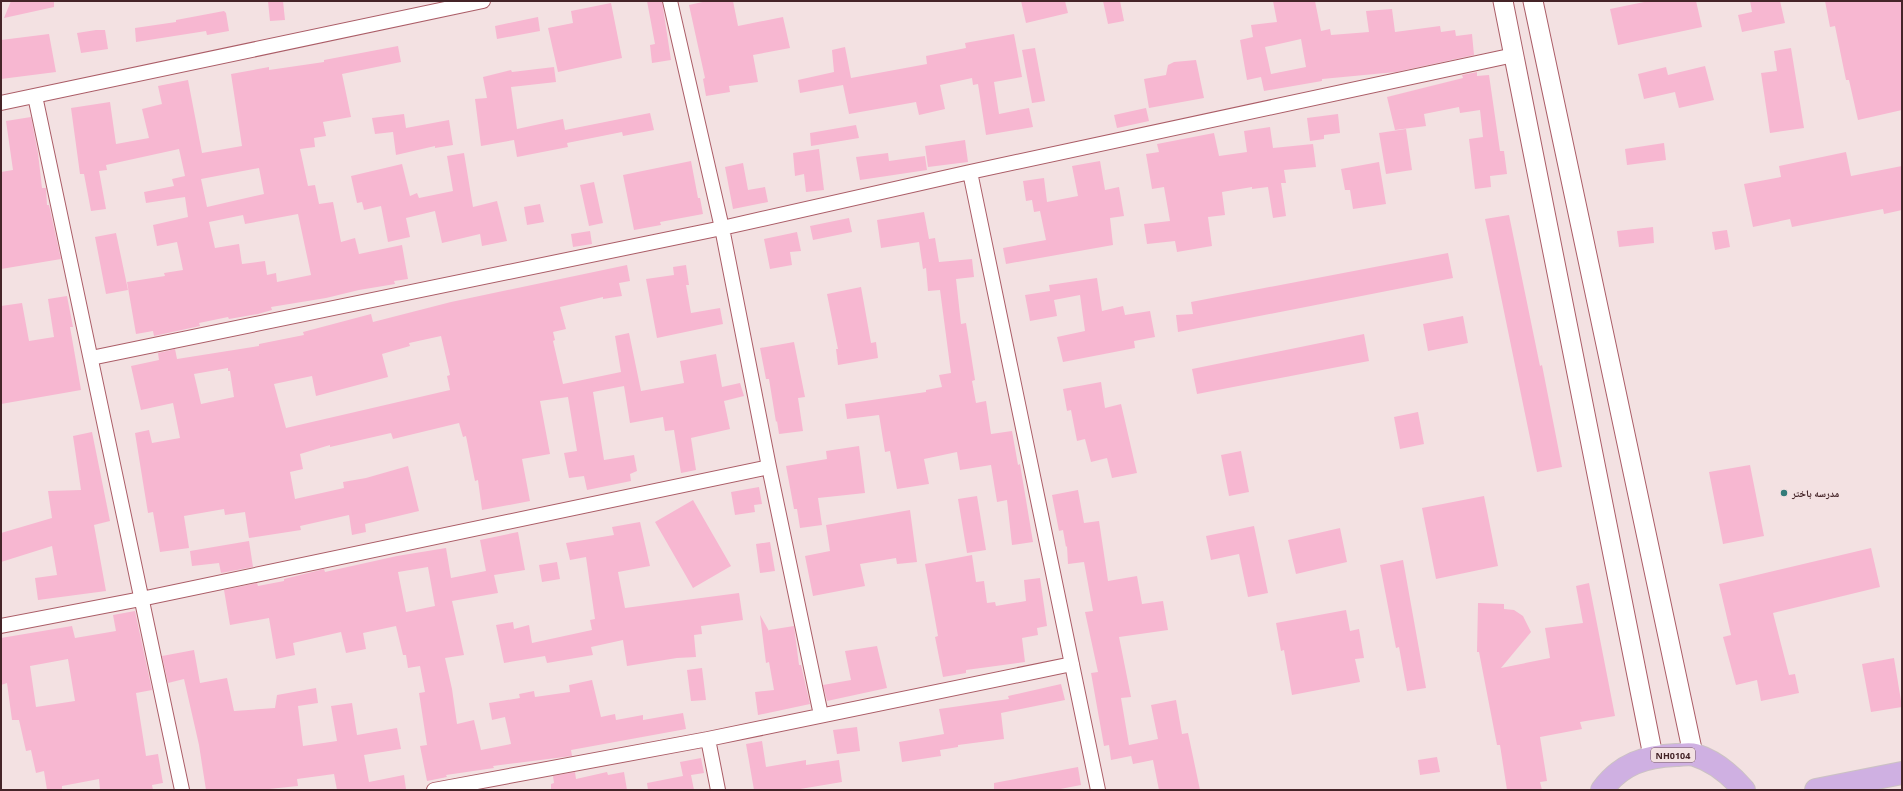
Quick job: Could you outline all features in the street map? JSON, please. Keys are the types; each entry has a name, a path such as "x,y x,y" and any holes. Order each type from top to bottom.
{"highway":[{"name":"NH0104","path":"1602,790 1609,780 1630,765 1653,756 1693,754 1710,762 1732,776 1744,790"},
{"path":"1816,790 1902,772"}],"main road":[{"path":"1503,1 1653,756"},
{"path":"1533,1 1693,754"}],"street":[{"path":"1,103 482,1"},
{"path":"670,1 722,228 769,466 821,715"},
{"path":"91,358 722,228 970,172 1514,55"},
{"path":"35,96 182,790"},
{"path":"970,172 1098,790"},
{"path":"1,626 141,599 769,466"},
{"path":"434,790 708,739 1072,664"},
{"path":"708,739 718,790"}],"building":[{"path":"11,1 54,1 54,7 4,18"},
{"path":"268,1 283,1 285,20 270,21"},
{"path":"647,1 662,1 671,60 652,63 650,45 655,44"},
{"path":"707,1 733,1 738,26 783,17 790,48 753,55 758,82 729,86 730,92 706,96 703,79 705,78 689,5"},
{"path":"1021,1 1065,1 1068,13 1026,23"},
{"path":"1103,1 1120,1 1124,21 1108,24"},
{"path":"1273,1 1315,1 1321,31 1330,29 1331,35 1369,32 1366,11 1392,9 1395,32 1440,26 1441,32 1455,30 1456,36 1472,34 1474,55 1396,72 1322,79 1322,81 1264,91 1261,77 1247,80 1240,40 1253,37 1251,25 1277,22","holes":["1301,39 1306,67 1271,74 1265,47"]},
{"path":"1649,1 1696,1 1702,27 1618,45 1610,9"},
{"path":"1750,1 1780,1 1785,23 1742,32 1738,15 1752,12"},
{"path":"1825,1 1902,1 1902,110 1858,120 1849,80 1846,80 1835,26 1830,27"},
{"path":"611,3 622,58 558,72 548,28 573,23 571,11"},
{"path":"224,11 226,13 229,31 207,35 206,31 136,42 135,28 176,22 176,20"},
{"path":"538,17 540,31 497,39 495,26"},
{"path":"105,30 108,49 81,53 77,33"},
{"path":"49,34 56,72 1,79 1,40"},
{"path":"1014,34 1022,77 994,82 999,114 1029,108 1033,127 986,135 978,84 973,85 972,78 940,85 945,109 919,115 916,102 849,114 843,85 800,93 798,80 834,72 832,50 845,47 851,78 927,64 926,56 966,48 965,43"},
{"path":"398,46 401,62 342,74 351,117 323,122 326,136 314,138 315,147 300,149 308,186 315,185 319,204 333,202 341,242 355,238 359,254 402,245 408,279 394,281 395,284 271,307 272,310 258,314 229,319 228,317 199,323 200,326 154,336 153,331 136,334 127,282 165,276 164,273 183,270 177,242 157,246 153,225 188,217 185,197 146,203 144,192 174,186 172,179 185,176 179,149 106,165 107,170 99,171 106,209 91,211 84,174 80,174 71,108 110,102 116,144 149,138 142,109 162,104 158,86 188,80 202,153 242,146 231,74 269,67 269,70 324,62 324,60","holes":["259,168 264,194 207,207 201,179","298,214 311,275 277,282 276,273 267,275 265,261 242,264 239,244 215,248 209,222 243,215 245,224"]},
{"path":"1035,48 1045,101 1032,103 1022,50"},
{"path":"1791,48 1804,128 1770,133 1761,73 1777,71 1774,51"},
{"path":"1196,60 1204,98 1149,108 1144,79 1166,75 1168,65 1174,62"},
{"path":"1705,66 1714,100 1679,108 1675,92 1644,99 1638,74 1666,67 1668,75"},
{"path":"554,67 556,82 511,87 517,129 563,119 565,130 650,113 654,130 623,136 622,132 567,143 568,147 517,157 514,140 481,146 475,99 487,98 483,77 511,70 512,72"},
{"path":"1477,72 1477,76 1489,75 1500,151 1504,151 1507,174 1490,176 1491,187 1475,189 1469,139 1483,137 1480,110 1460,113 1459,107 1424,114 1426,126 1395,130 1387,97 1463,78 1462,75"},
{"path":"1146,108 1149,121 1117,128 1114,115"},
{"path":"404,114 406,128 449,120 453,145 435,148 435,146 396,155 393,132 375,134 372,118"},
{"path":"1338,114 1340,133 1324,135 1324,139 1310,141 1307,118"},
{"path":"31,117 38,153 42,188 46,188 47,205 49,205 61,259 1,269 1,172 13,170 6,121"},
{"path":"856,125 859,138 811,146 810,133"},
{"path":"1270,127 1273,148 1313,144 1316,167 1284,170 1286,183 1281,183 1286,216 1273,218 1268,187 1252,189 1252,187 1222,192 1225,215 1208,217 1212,246 1177,252 1175,241 1147,244 1144,224 1170,221 1164,187 1152,189 1146,154 1159,152 1157,144 1214,133 1219,156 1247,152 1244,131"},
{"path":"1406,129 1412,170 1386,174 1379,133"},
{"path":"965,140 968,162 928,167 925,146"},
{"path":"1664,143 1666,160 1627,165 1625,149"},
{"path":"819,149 824,190 806,192 804,174 795,176 793,153"},
{"path":"1846,152 1851,176 1902,166 1902,210 1884,214 1883,209 1792,227 1790,219 1753,227 1744,184 1781,177 1779,166"},
{"path":"464,153 473,207 497,201 507,241 482,246 480,234 442,243 435,211 406,218 410,237 388,242 381,206 364,210 362,202 357,203 351,176 402,164 410,196 417,193 419,198 453,191 447,156"},
{"path":"888,153 889,161 925,156 927,170 860,180 856,157"},
{"path":"691,161 698,198 700,198 703,214 660,222 661,225 634,230 623,175"},
{"path":"1100,161 1105,190 1119,187 1124,216 1110,218 1113,245 1006,264 1003,248 1046,240 1040,211 1034,212 1032,200 1026,201 1023,181 1044,178 1047,202 1078,196 1072,166"},
{"path":"1379,162 1386,204 1353,209 1350,190 1345,190 1341,169"},
{"path":"743,163 748,190 765,187 768,202 733,209 725,167"},
{"path":"594,182 603,223 589,226 580,185"},
{"path":"540,204 544,222 527,225 524,207"},
{"path":"924,212 929,239 935,238 939,262 972,259 974,277 956,279 961,324 966,323 975,380 972,381 976,403 986,401 991,434 1012,431 1018,465 1020,464 1033,542 1012,545 1007,500 997,502 991,465 960,470 957,452 924,459 929,484 897,489 890,451 885,452 879,415 847,419 845,404 926,392 926,390 942,387 939,375 951,373 940,290 928,291 926,268 923,269 919,242 881,248 877,220"},
{"path":"1509,215 1540,366 1542,365 1562,467 1537,472 1485,219"},
{"path":"849,218 852,232 813,240 810,226"},
{"path":"1653,227 1654,243 1619,247 1617,231"},
{"path":"1727,230 1730,247 1715,250 1712,232"},
{"path":"590,231 592,244 573,247 571,234"},
{"path":"797,232 801,251 790,252 792,265 770,269 764,239"},
{"path":"116,233 128,290 106,294 95,237"},
{"path":"1448,253 1453,278 1178,332 1176,315 1193,314 1191,302"},
{"path":"627,265 630,281 619,283 622,296 603,299 603,297 560,307 566,329 553,332 555,340 553,341 563,384 621,372 615,336 629,333 641,391 684,383 680,361 716,354 722,387 740,383 744,396 724,401 730,429 691,438 696,470 681,473 674,430 665,431 663,417 630,423 624,386 593,392 604,460 634,455 637,471 630,474 631,481 587,490 584,476 569,478 564,453 577,451 568,397 540,401 550,454 522,459 530,501 482,510 478,480 475,481 466,436 463,437 459,423 393,439 391,433 330,447 330,445 300,454 303,469 290,472 295,499 344,488 343,482 366,478 408,466 419,511 365,524 366,532 352,535 349,515 300,526 301,530 249,538 245,512 225,515 224,509 184,516 189,548 160,552 153,512 148,513 135,433 149,430 152,443 180,438 173,403 141,410 131,366 159,360 158,353 175,349 177,359 259,346 259,344 304,335 303,332 371,314 373,322 451,302","holes":["441,336 450,375 447,376 450,390 286,428 274,384 312,376 316,396 388,377 382,354 410,346 409,343","228,368 228,371 230,371 234,397 201,404 194,374"]},
{"path":"686,265 689,285 686,285 691,313 720,308 723,324 657,338 646,279 674,275 673,267"},
{"path":"1097,278 1102,311 1123,306 1125,315 1150,311 1155,337 1134,341 1135,348 1063,362 1057,337 1085,331 1080,295 1054,300 1057,316 1030,321 1025,295 1050,291 1049,285"},
{"path":"861,287 871,343 876,342 878,358 838,365 836,349 838,349 827,294"},
{"path":"67,296 73,327 70,327 81,390 1,404 1,306 22,303 29,341 54,337 48,299"},
{"path":"1463,316 1468,343 1428,351 1423,324"},
{"path":"1364,334 1369,361 1197,394 1192,369"},
{"path":"794,342 805,397 798,398 803,431 779,434 769,379 766,379 760,348"},
{"path":"1101,382 1105,408 1121,404 1137,473 1112,478 1107,458 1091,462 1085,439 1077,441 1071,410 1067,411 1063,389"},
{"path":"1418,412 1424,444 1400,449 1394,417"},
{"path":"92,432 110,521 94,525 106,591 38,600 35,578 57,575 52,546 1,562 1,533 52,518 48,491 81,490 73,436"},
{"path":"859,446 865,493 818,498 822,525 800,528 797,509 794,509 786,466 827,459 826,451"},
{"path":"1241,451 1249,492 1229,496 1221,455"},
{"path":"1750,465 1764,536 1723,544 1709,472"},
{"path":"759,487 762,504 754,505 755,512 735,515 731,492"},
{"path":"1078,490 1084,523 1099,521 1108,581 1137,576 1142,604 1163,601 1168,630 1119,637 1131,697 1121,698 1129,745 1158,739 1151,705 1176,700 1182,734 1188,733 1200,790 1159,790 1153,760 1133,764 1129,747 1131,756 1111,760 1109,745 1104,746 1091,673 1098,672 1085,612 1093,611 1084,562 1068,564 1067,546 1066,547 1063,530 1059,531 1052,495"},
{"path":"977,496 986,550 967,553 958,499"},
{"path":"1484,496 1498,566 1436,579 1422,508"},
{"path":"693,500 731,566 693,588 655,522"},
{"path":"910,510 917,562 897,564 896,558 860,564 865,586 813,596 805,556 830,551 826,525"},
{"path":"640,522 650,566 618,572 625,608 739,593 743,620 701,626 702,634 694,635 696,657 677,658 627,666 623,640 591,647 593,655 547,663 545,656 504,663 496,625 513,622 514,629 529,625 532,643 592,630 590,620 595,619 586,557 570,560 566,543 614,535 612,527"},
{"path":"1254,526 1268,593 1248,597 1239,554 1211,560 1206,536"},
{"path":"1340,528 1347,562 1296,574 1288,540"},
{"path":"518,532 525,570 494,575 498,593 452,601 464,655 445,658 452,689 457,724 474,720 481,750 511,744 505,717 492,720 489,703 520,698 519,694 534,691 535,697 570,692 569,685 592,680 601,717 615,714 616,720 643,715 643,720 683,713 686,729 571,750 572,756 493,766 494,768 446,775 447,777 427,781 420,746 427,745 419,693 425,692 420,666 408,668 406,655 403,655 396,626 363,633 366,649 346,653 341,632 293,643 295,655 276,659 269,618 230,625 224,590 257,583 258,586 284,581 284,579 324,569 325,572 397,556 446,548 451,578 486,571 480,540","holes":["428,567 435,606 406,612 398,572"]},
{"path":"249,541 253,567 221,573 219,563 192,566 190,551"},
{"path":"770,542 775,571 760,573 756,544"},
{"path":"1871,548 1880,587 1773,613 1789,675 1795,674 1799,693 1761,701 1757,680 1736,685 1723,637 1731,635 1719,584"},
{"path":"972,555 976,582 984,581 987,603 995,602 996,606 1026,601 1024,580 1040,578 1047,626 1037,628 1038,635 1022,638 1025,662 966,670 966,673 943,677 935,637 938,636 925,564"},
{"path":"1403,560 1426,688 1407,691 1399,647 1396,648 1380,565"},
{"path":"557,562 560,579 542,582 539,565"},
{"path":"1589,583 1615,716 1580,722 1582,729 1540,737 1547,781 1540,782 1542,790 1507,790 1500,745 1497,745 1479,652 1477,652 1478,603 1504,604 1504,609 1514,610 1523,616 1531,632 1501,668 1550,658 1545,628 1583,623 1576,586"},
{"path":"1346,610 1350,631 1359,629 1364,658 1355,659 1360,682 1292,695 1284,650 1281,651 1276,623"},
{"path":"135,611 152,690 136,693 146,756 158,754 163,783 152,785 153,790 100,790 99,779 62,786 62,790 47,790 44,771 36,773 31,750 26,751 19,720 12,720 7,683 1,685 1,638 72,626 75,638 116,631 113,615","holes":["68,659 75,701 36,707 30,666"]},
{"path":"760,615 769,631 794,626 799,665 801,665 810,704 758,715 755,692 774,690 769,662 766,663"},
{"path":"877,646 887,688 827,701 823,685 851,680 845,651"},
{"path":"194,650 200,683 227,678 234,711 275,708 277,695 316,688 318,703 298,706 303,746 337,741 331,706 352,703 357,735 397,728 401,749 364,755 369,782 404,775 406,789 337,790 334,774 297,779 298,786 259,790 206,790 199,745 184,679 168,683 162,656"},
{"path":"1894,658 1902,707 1871,712 1862,664"},
{"path":"702,668 706,700 691,701 687,670"},
{"path":"1061,684 1065,700 1001,713 1004,739 958,745 958,747 940,750 941,756 902,762 899,742 944,734 939,709 1009,699 1008,696"},
{"path":"857,727 860,751 837,754 833,730"},
{"path":"762,741 766,767 806,760 806,765 839,760 842,782 794,790 754,790 746,744"},
{"path":"1437,757 1440,772 1420,775 1418,760"},
{"path":"701,758 704,773 691,775 694,790 648,790 647,783 683,776 680,762"},
{"path":"1078,767 1081,785 1055,790 994,790 994,783"},
{"path":"575,772 576,779 607,772 608,775 624,772 627,790 551,790 551,784 554,783 553,776"}],"place":[{"name":"مدرسه باختر","path":"1784,493"}]}
